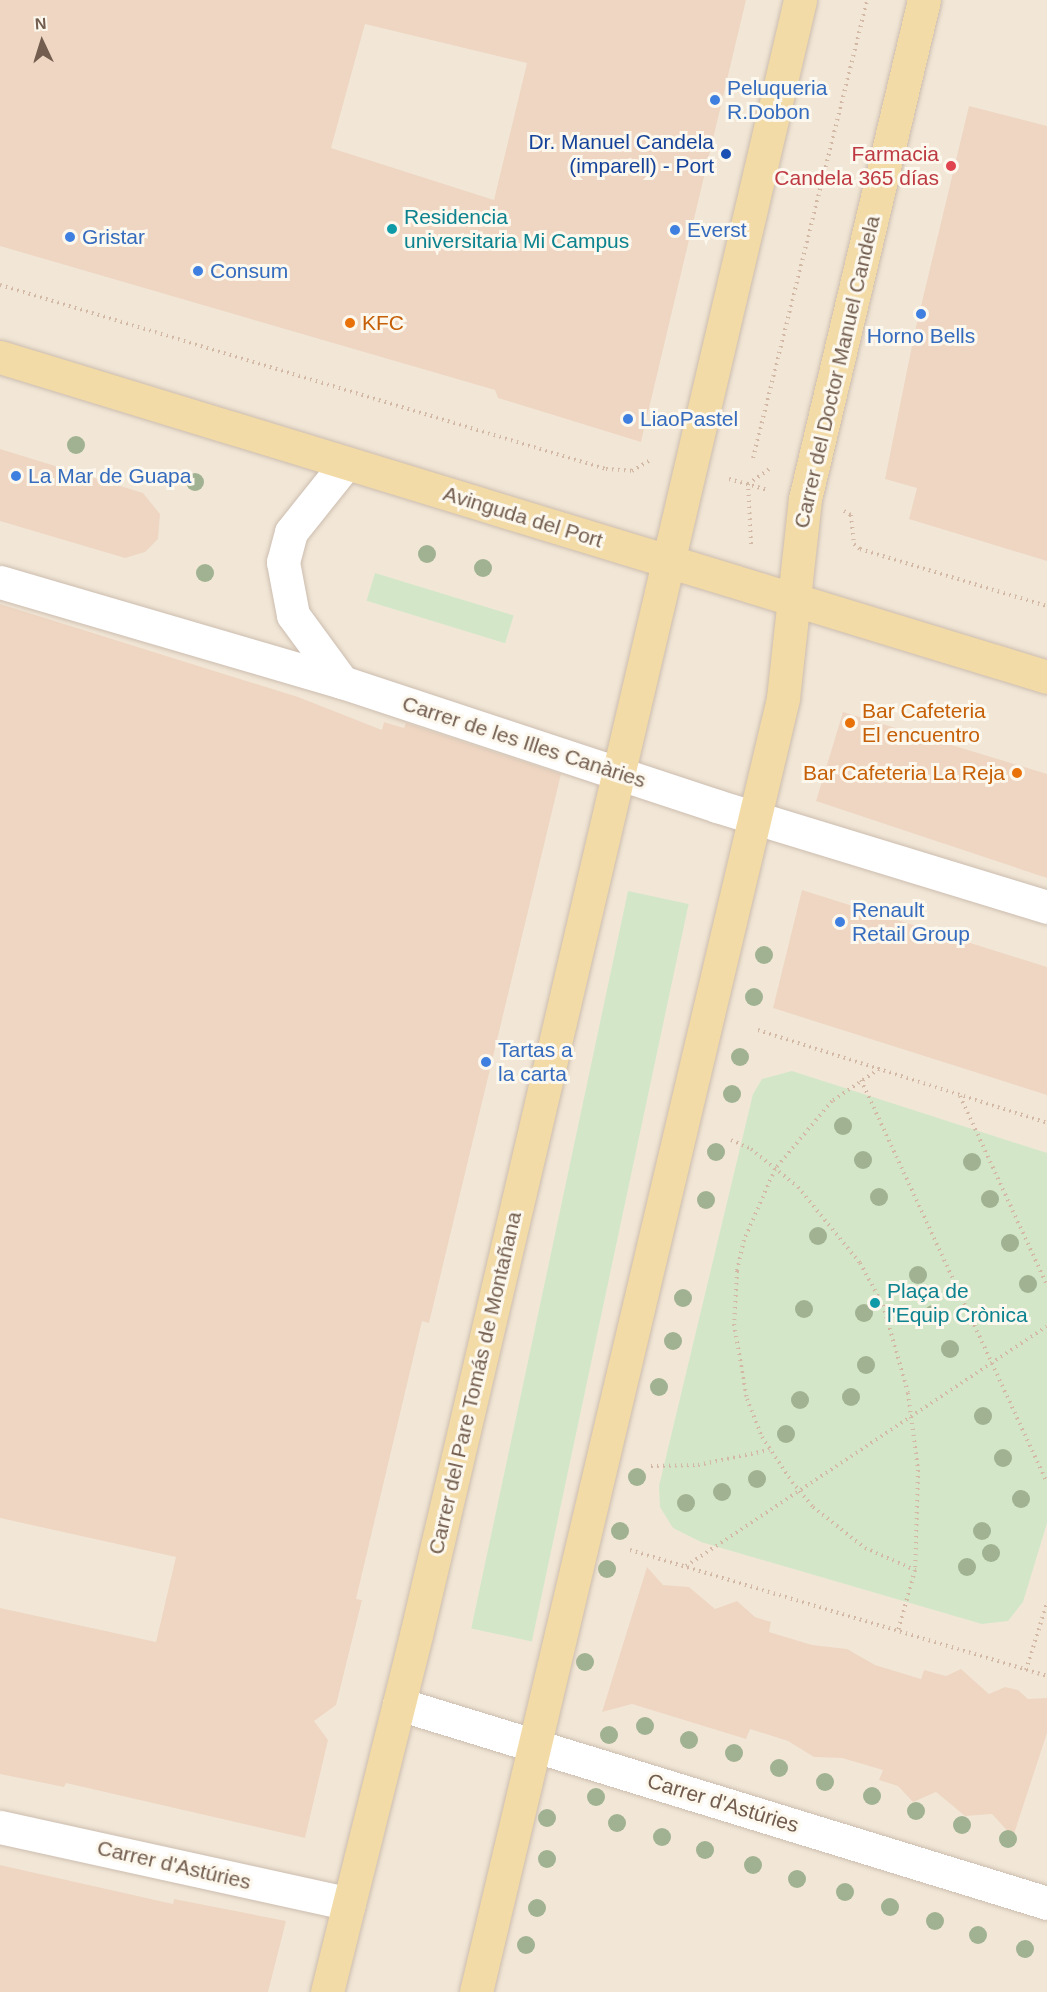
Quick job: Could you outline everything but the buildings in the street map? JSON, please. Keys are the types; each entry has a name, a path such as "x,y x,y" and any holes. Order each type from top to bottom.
{"main road":[{"path":"618,773 800,0"},
{"name":"Carrer del Doctor Manuel Candela","path":"756,817 783,698 797,601 805,500 924,0"},
{"name":"Avinguda del Port","path":"0,357 1047,677"},
{"name":"Carrer del Pare Tomás de Montañana","path":"327,1992 399,1704 618,773"},
{"path":"476,1992 756,817"}],"street":[{"path":"342,681 293,615 283,562 291,532 346,463"},
{"name":"Carrer de les Illes Canàries","path":"0,582 342,681 618,773 1047,907"},
{"name":"Carrer d'Astúries","path":"399,1704 536,1744 1047,1903"},
{"name":"Carrer d'Astúries","path":"0,1827 349,1904"}],"path":[{"path":"753,458 867,0"},
{"path":"0,285 606,469 632,471 653,459"},
{"path":"727,478 775,492"},
{"path":"844,511 851,515 854,544 860,549 1047,606"},
{"path":"758,1030 1047,1123"},
{"path":"879,1069 832,1101 776,1169 744,1240 734,1297 740,1373 756,1423 769,1450 799,1491 865,1548 915,1570"},
{"path":"861,1080 1047,1482"},
{"path":"960,1095 1047,1285"},
{"path":"731,1140 751,1149 776,1169 830,1222 884,1305 912,1416 918,1470 915,1570 898,1631"},
{"path":"685,1567 1047,1326"},
{"path":"651,1466 698,1465 769,1450"},
{"path":"630,1550 1047,1676"},
{"path":"1026,1670 1047,1604"}],"shaded area":[{"path":"0,0 1047,0 1047,1992 0,1992"}],"green space":[{"path":"375,573 514,615 505,643 367,601"},
{"path":"628,891 689,904 532,1641 471,1629"},
{"name":"Plaça de l'Equip Crònica","path":"792,1071 1047,1153 1047,1523 1023,1602 1008,1621 982,1624 701,1542 673,1528 660,1507 659,1486 753,1094 762,1079"}],"place":[{"name":"Peluqueria R.Dobon","path":"715,100"},
{"name":"Dr. Manuel Candela (imparell) - Port","path":"726,154"},
{"name":"Farmacia Candela 365 días","path":"951,166"},
{"name":"Residencia universitaria Mi Campus","path":"392,229"},
{"name":"Everst","path":"675,230"},
{"name":"Gristar","path":"70,237"},
{"name":"Consum","path":"198,271"},
{"name":"Horno Bells","path":"921,314"},
{"name":"KFC","path":"350,323"},
{"name":"LiaoPastel","path":"628,419"},
{"name":"La Mar de Guapa","path":"16,476"},
{"name":"Bar Cafeteria El encuentro","path":"850,723"},
{"name":"Bar Cafeteria La Reja","path":"1017,773"},
{"name":"Renault Retail Group","path":"840,922"},
{"name":"Tartas a la carta","path":"486,1062"},
{"name":"Plaça de l'Equip Crònica","path":"875,1303"}]}
